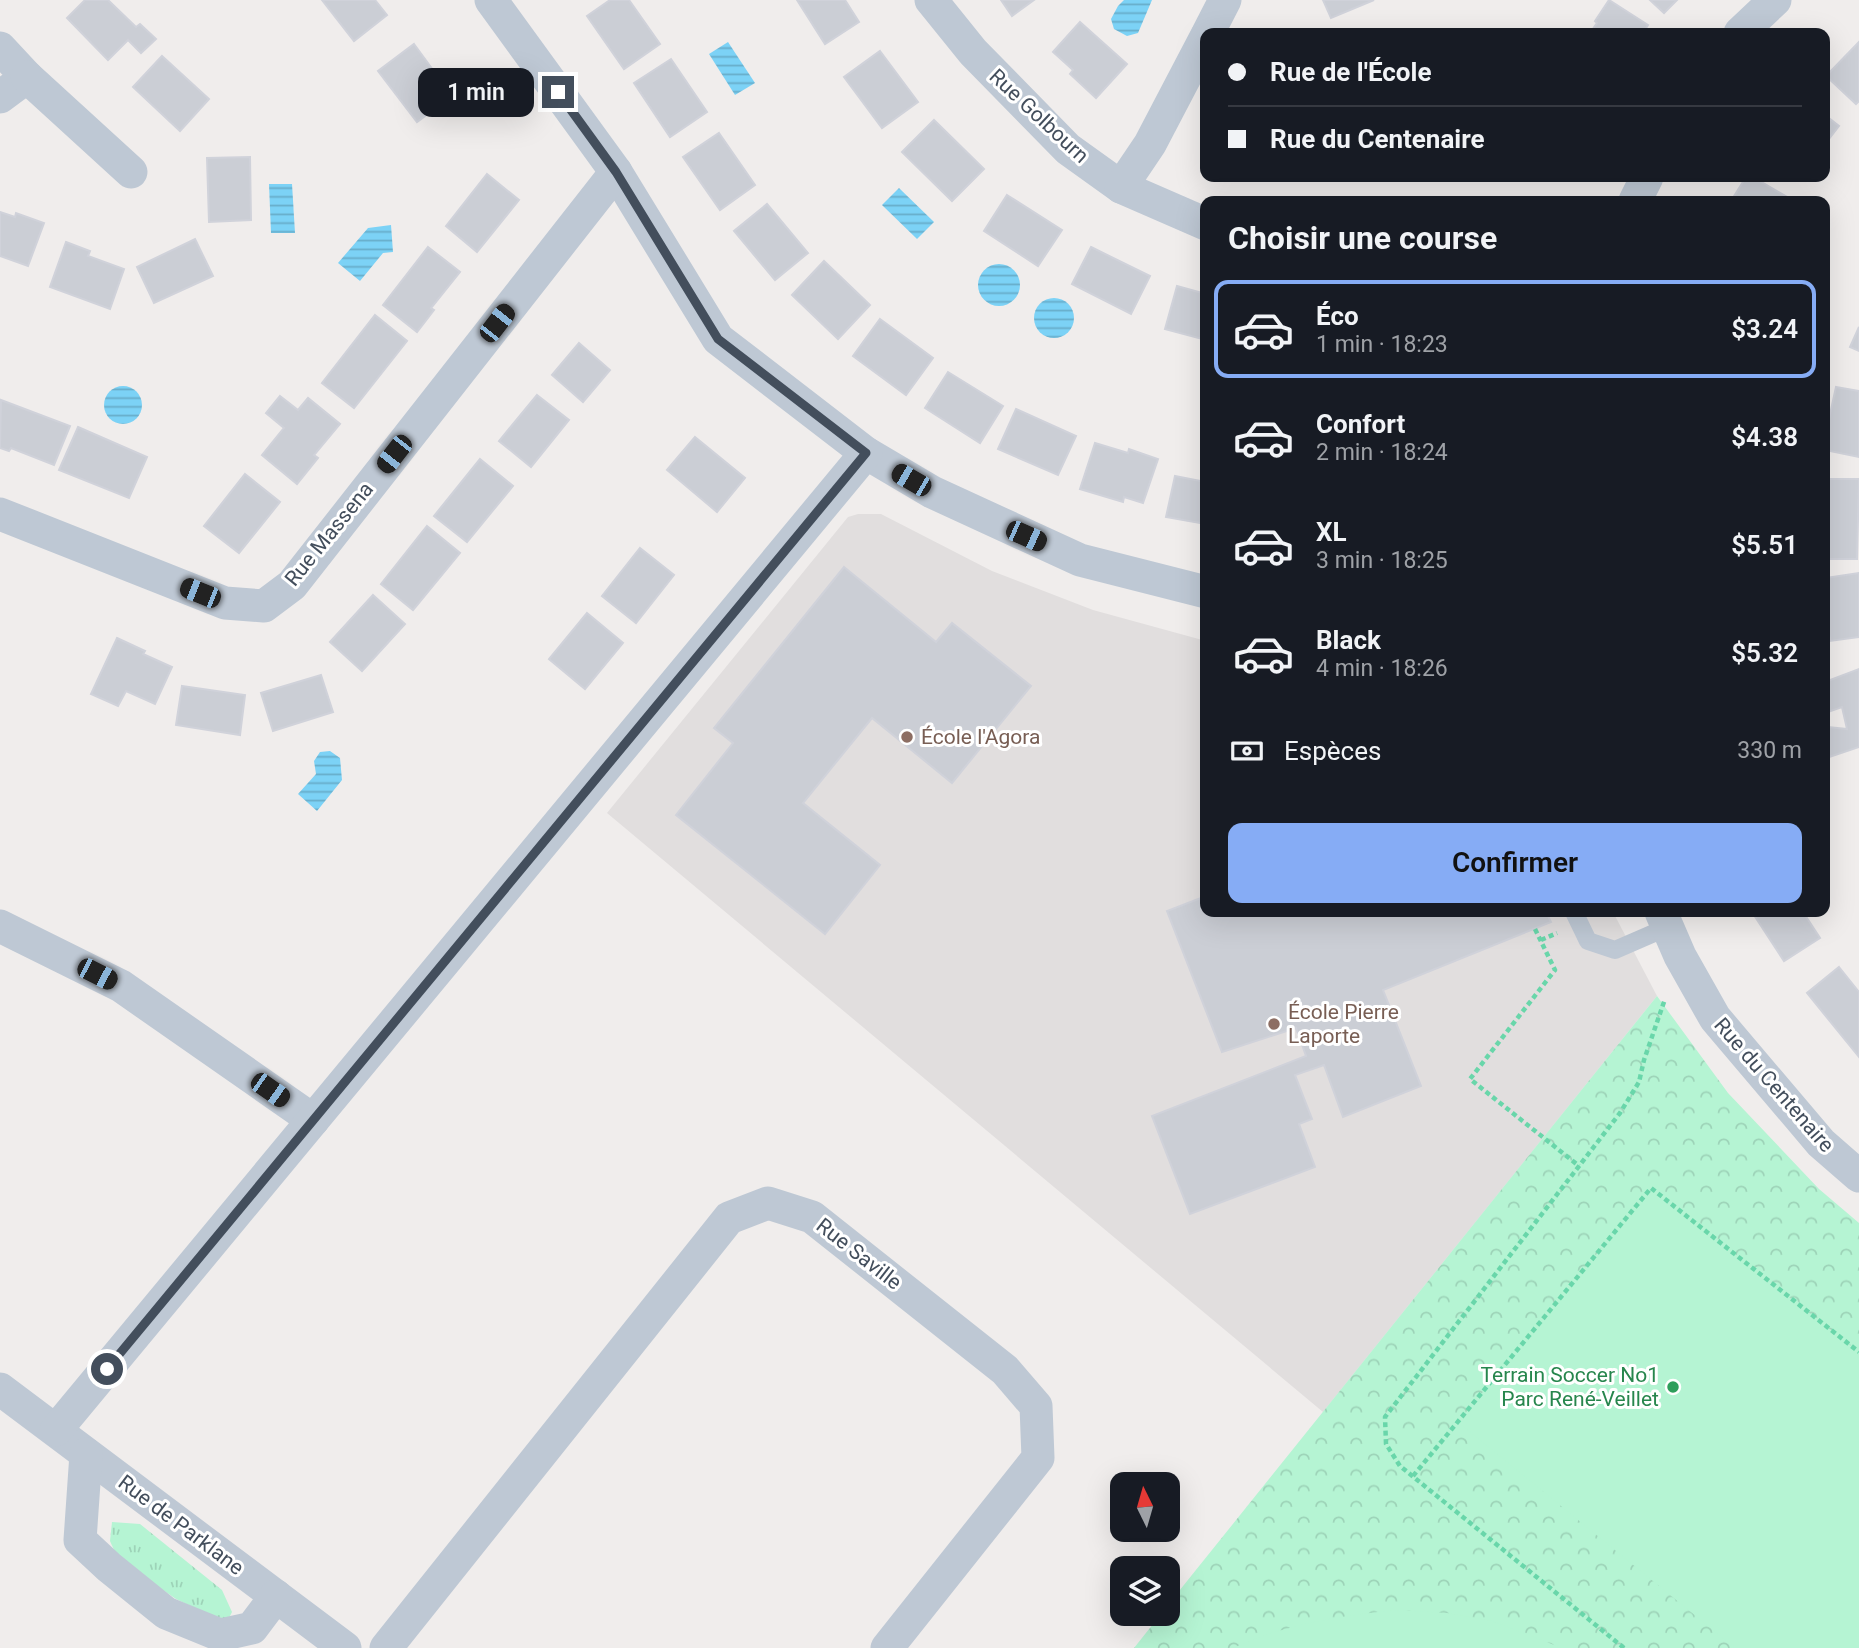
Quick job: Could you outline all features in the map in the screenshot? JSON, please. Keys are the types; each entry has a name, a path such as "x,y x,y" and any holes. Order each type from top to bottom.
{"street":[{"path":"491,0 616,172 718,339 866,453 932,492 1080,560 1200,590"},
{"name":"Rue Golbourn","path":"931,0 973,52 1068,149 1121,187 1200,221"},
{"path":"1211,28 1225,0"},
{"path":"1745,28 1775,0"},
{"path":"0,48 27,77 131,172"},
{"path":"1121,187 1150,144 1200,48"},
{"path":"0,97 27,77"},
{"name":"Rue Massena","path":"0,514 225,603 264,606 292,585 616,172"},
{"path":"57,1430 866,453"},
{"path":"0,926 121,986 313,1120"},
{"name":"Rue du Centenaire","path":"1669,932 1715,1018 1821,1143 1859,1176"},
{"name":"Rue Saville","path":"386,1648 729,1218 768,1203 812,1217 1005,1370 1036,1406 1038,1458 887,1648"},
{"name":"Rue de Parklane","path":"0,1389 345,1648"},
{"name":"Rue de Parklane","path":"86,1454 80,1540 166,1613 220,1635 253,1628 276,1596"}],"lane":[{"path":"1576,917 1588,941 1615,950 1669,932"}],"path":[{"path":"1535,929 1555,970 1470,1079 1580,1166"},
{"path":"1624,1648 1400,1466 1386,1444 1385,1417 1580,1166 1620,1113 1639,1082 1669,932"},
{"path":"1413,1476 1651,1188 1859,1353"}],"shaded area":[{"path":"881,514 992,571 1093,610 1200,639 1200,917 1616,917 1657,996 1323,1412 607,813 848,517"}],"green space":[{"path":"1657,996 1728,1093 1819,1189 1859,1223 1859,1648 1134,1648 1151,1626 1180,1626 1180,1590"},
{"name":"Terrain Soccer No1 Parc René-Veillet","path":"1651,1188 1859,1352 1859,1648 1735,1648 1458,1422"},
{"path":"112,1522 140,1524 222,1590 232,1612 228,1620 205,1613 176,1599 118,1559 110,1541"},
{"path":"1396,1610 1447,1613 1492,1621 1562,1648 1233,1648 1313,1622"}],"water":[{"path":"1124,0 1152,0 1138,33 1127,36 1114,29 1111,19"},
{"path":"728,42 755,83 735,95 709,54"},
{"path":"269,184 292,184 295,233 271,233"},
{"path":"899,188 934,222 917,239 882,205"},
{"path":"391,225 393,252 383,253 360,281 338,263 368,228"},
{"path":"999,264 1014,270 1020,285 1014,300 999,306 984,300 978,285 984,270"},
{"path":"1054,298 1068,304 1074,318 1068,332 1054,338 1040,332 1034,318 1040,304"},
{"path":"123,386 136,392 142,405 136,418 123,424 110,418 104,405 110,392"},
{"path":"330,751 340,758 342,780 317,811 298,794 316,774 314,761 320,752"}],"building":[{"path":"85,0 108,0 136,27 140,24 156,39 141,53 128,40 108,60 67,18"},
{"path":"322,0 375,0 387,15 354,41"},
{"path":"610,0 629,0 660,44 624,69 587,16"},
{"path":"797,0 845,0 859,22 825,44"},
{"path":"1001,0 1034,0 1012,16"},
{"path":"1323,0 1374,0 1331,18"},
{"path":"1609,0 1648,25 1646,28 1594,28 1597,23 1595,21"},
{"path":"1650,0 1677,0 1664,13"},
{"path":"1080,22 1127,64 1096,98 1070,74 1073,70 1053,52"},
{"path":"1859,42 1859,101 1856,104 1830,80 1830,72"},
{"path":"414,44 452,96 417,122 378,71"},
{"path":"880,51 918,102 882,128 844,77"},
{"path":"162,56 209,99 180,131 133,87"},
{"path":"671,59 707,112 670,137 634,83"},
{"path":"1830,119 1839,126 1830,138"},
{"path":"934,120 984,169 952,201 902,152"},
{"path":"719,133 755,185 720,210 683,157"},
{"path":"250,157 251,220 209,222 207,158"},
{"path":"487,174 519,200 477,252 446,226"},
{"path":"1743,182 1762,182 1785,196 1734,196"},
{"path":"1007,195 1062,230 1038,266 984,231"},
{"path":"767,204 808,253 775,280 734,231"},
{"path":"0,212 15,217 16,213 44,223 28,266 0,256"},
{"path":"195,239 213,276 154,303 137,267"},
{"path":"66,242 90,251 88,256 124,269 110,309 50,287"},
{"path":"428,247 460,272 431,308 434,310 417,332 383,305"},
{"path":"1091,247 1150,276 1131,314 1072,284"},
{"path":"824,261 870,305 838,339 792,295"},
{"path":"1177,286 1200,292 1200,338 1165,329"},
{"path":"375,315 407,341 354,408 322,383"},
{"path":"880,319 933,358 906,395 853,356"},
{"path":"1859,327 1859,351 1850,347"},
{"path":"579,343 610,370 583,402 552,375"},
{"path":"948,372 1003,406 980,443 925,408"},
{"path":"1836,387 1859,391 1859,457 1830,451 1830,414"},
{"path":"537,395 569,420 531,467 499,441"},
{"path":"280,396 298,410 308,398 340,424 314,455 318,458 297,484 262,455 284,428 266,413"},
{"path":"1,400 70,426 54,465 11,448 9,451 0,448"},
{"path":"1016,409 1076,436 1058,475 998,449"},
{"path":"78,427 147,457 129,498 59,470"},
{"path":"695,437 745,478 717,512 667,470"},
{"path":"1095,443 1128,453 1129,449 1158,459 1143,503 1124,497 1123,502 1080,489"},
{"path":"480,459 513,486 467,542 434,516"},
{"path":"245,474 280,502 239,553 204,526"},
{"path":"1175,476 1200,481 1200,523 1166,517"},
{"path":"1830,479 1859,479 1857,559 1830,559"},
{"path":"427,526 460,553 413,610 381,584"},
{"path":"640,548 674,575 636,623 602,596"},
{"path":"844,567 936,642 952,623 1031,686 952,783 872,718 803,803 880,865 825,934 676,815 733,743 714,728"},
{"path":"1859,573 1859,637 1830,641 1830,577"},
{"path":"373,595 405,624 362,671 330,642"},
{"path":"587,613 623,643 585,689 549,659"},
{"path":"117,638 172,667 155,704 126,691 118,706 91,694"},
{"path":"1859,669 1859,747 1830,757 1830,727 1847,729 1842,707 1830,711 1830,680"},
{"path":"321,675 333,712 273,731 261,693"},
{"path":"182,686 245,695 240,735 176,725"},
{"name":"École Pierre Laporte","path":"1200,898 1200,917 1548,917 1551,922 1383,990 1421,1086 1343,1117 1324,1065 1295,1075 1312,1119 1299,1124 1315,1167 1190,1214 1152,1116 1306,1056 1296,1028 1222,1052 1167,911"},
{"path":"1755,917 1806,917 1820,938 1784,961"},
{"path":"1839,967 1859,992 1859,1057 1807,993"}],"place":[{"name":"École l'Agora","path":"907,737"},
{"name":"École Pierre Laporte","path":"1274,1024"},
{"name":"Terrain Soccer No1 Parc René-Veillet","path":"1673,1387"}],"route":[{"path":"107,1369 866,453 718,339 616,172 558,92"}]}
